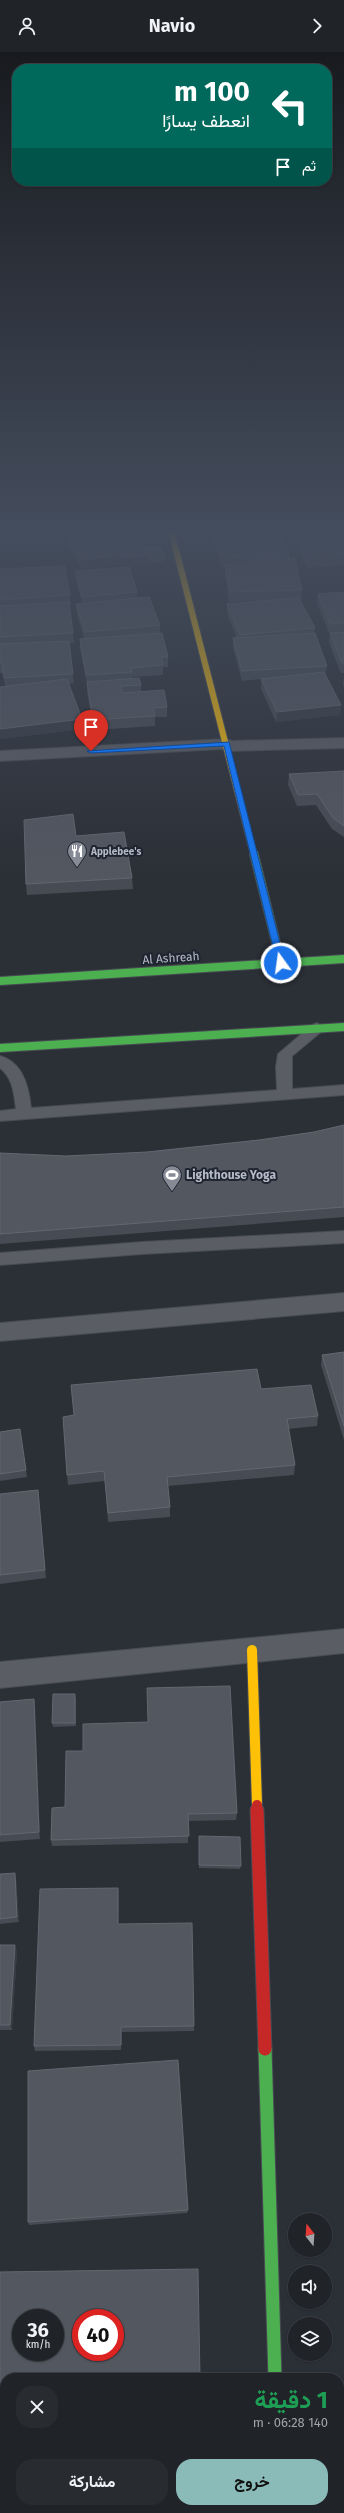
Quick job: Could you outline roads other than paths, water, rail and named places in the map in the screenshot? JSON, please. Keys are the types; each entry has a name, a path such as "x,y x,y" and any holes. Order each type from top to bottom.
{"street":[{"path":"202,649 281,963"},
{"path":"0,756 227,745 344,743"},
{"name":"Al Ashreah","path":"0,981 344,959"},
{"path":"0,1048 344,1027"},
{"path":"0,1332 344,1302"},
{"path":"0,1675 344,1641"},
{"path":"252,1650 275,2373"}],"lane":[{"path":"285,1096 283,1067 285,1054 318,1028"},
{"path":"0,1061 7,1065 15,1074 22,1088 24,1115"},
{"path":"0,1116 285,1096 344,1090"},
{"path":"0,1259 142,1248 344,1237"}],"place":[{"name":"Applebee's","path":"77,868"},
{"name":"Lighthouse Yoga","path":"172,1192"}]}
